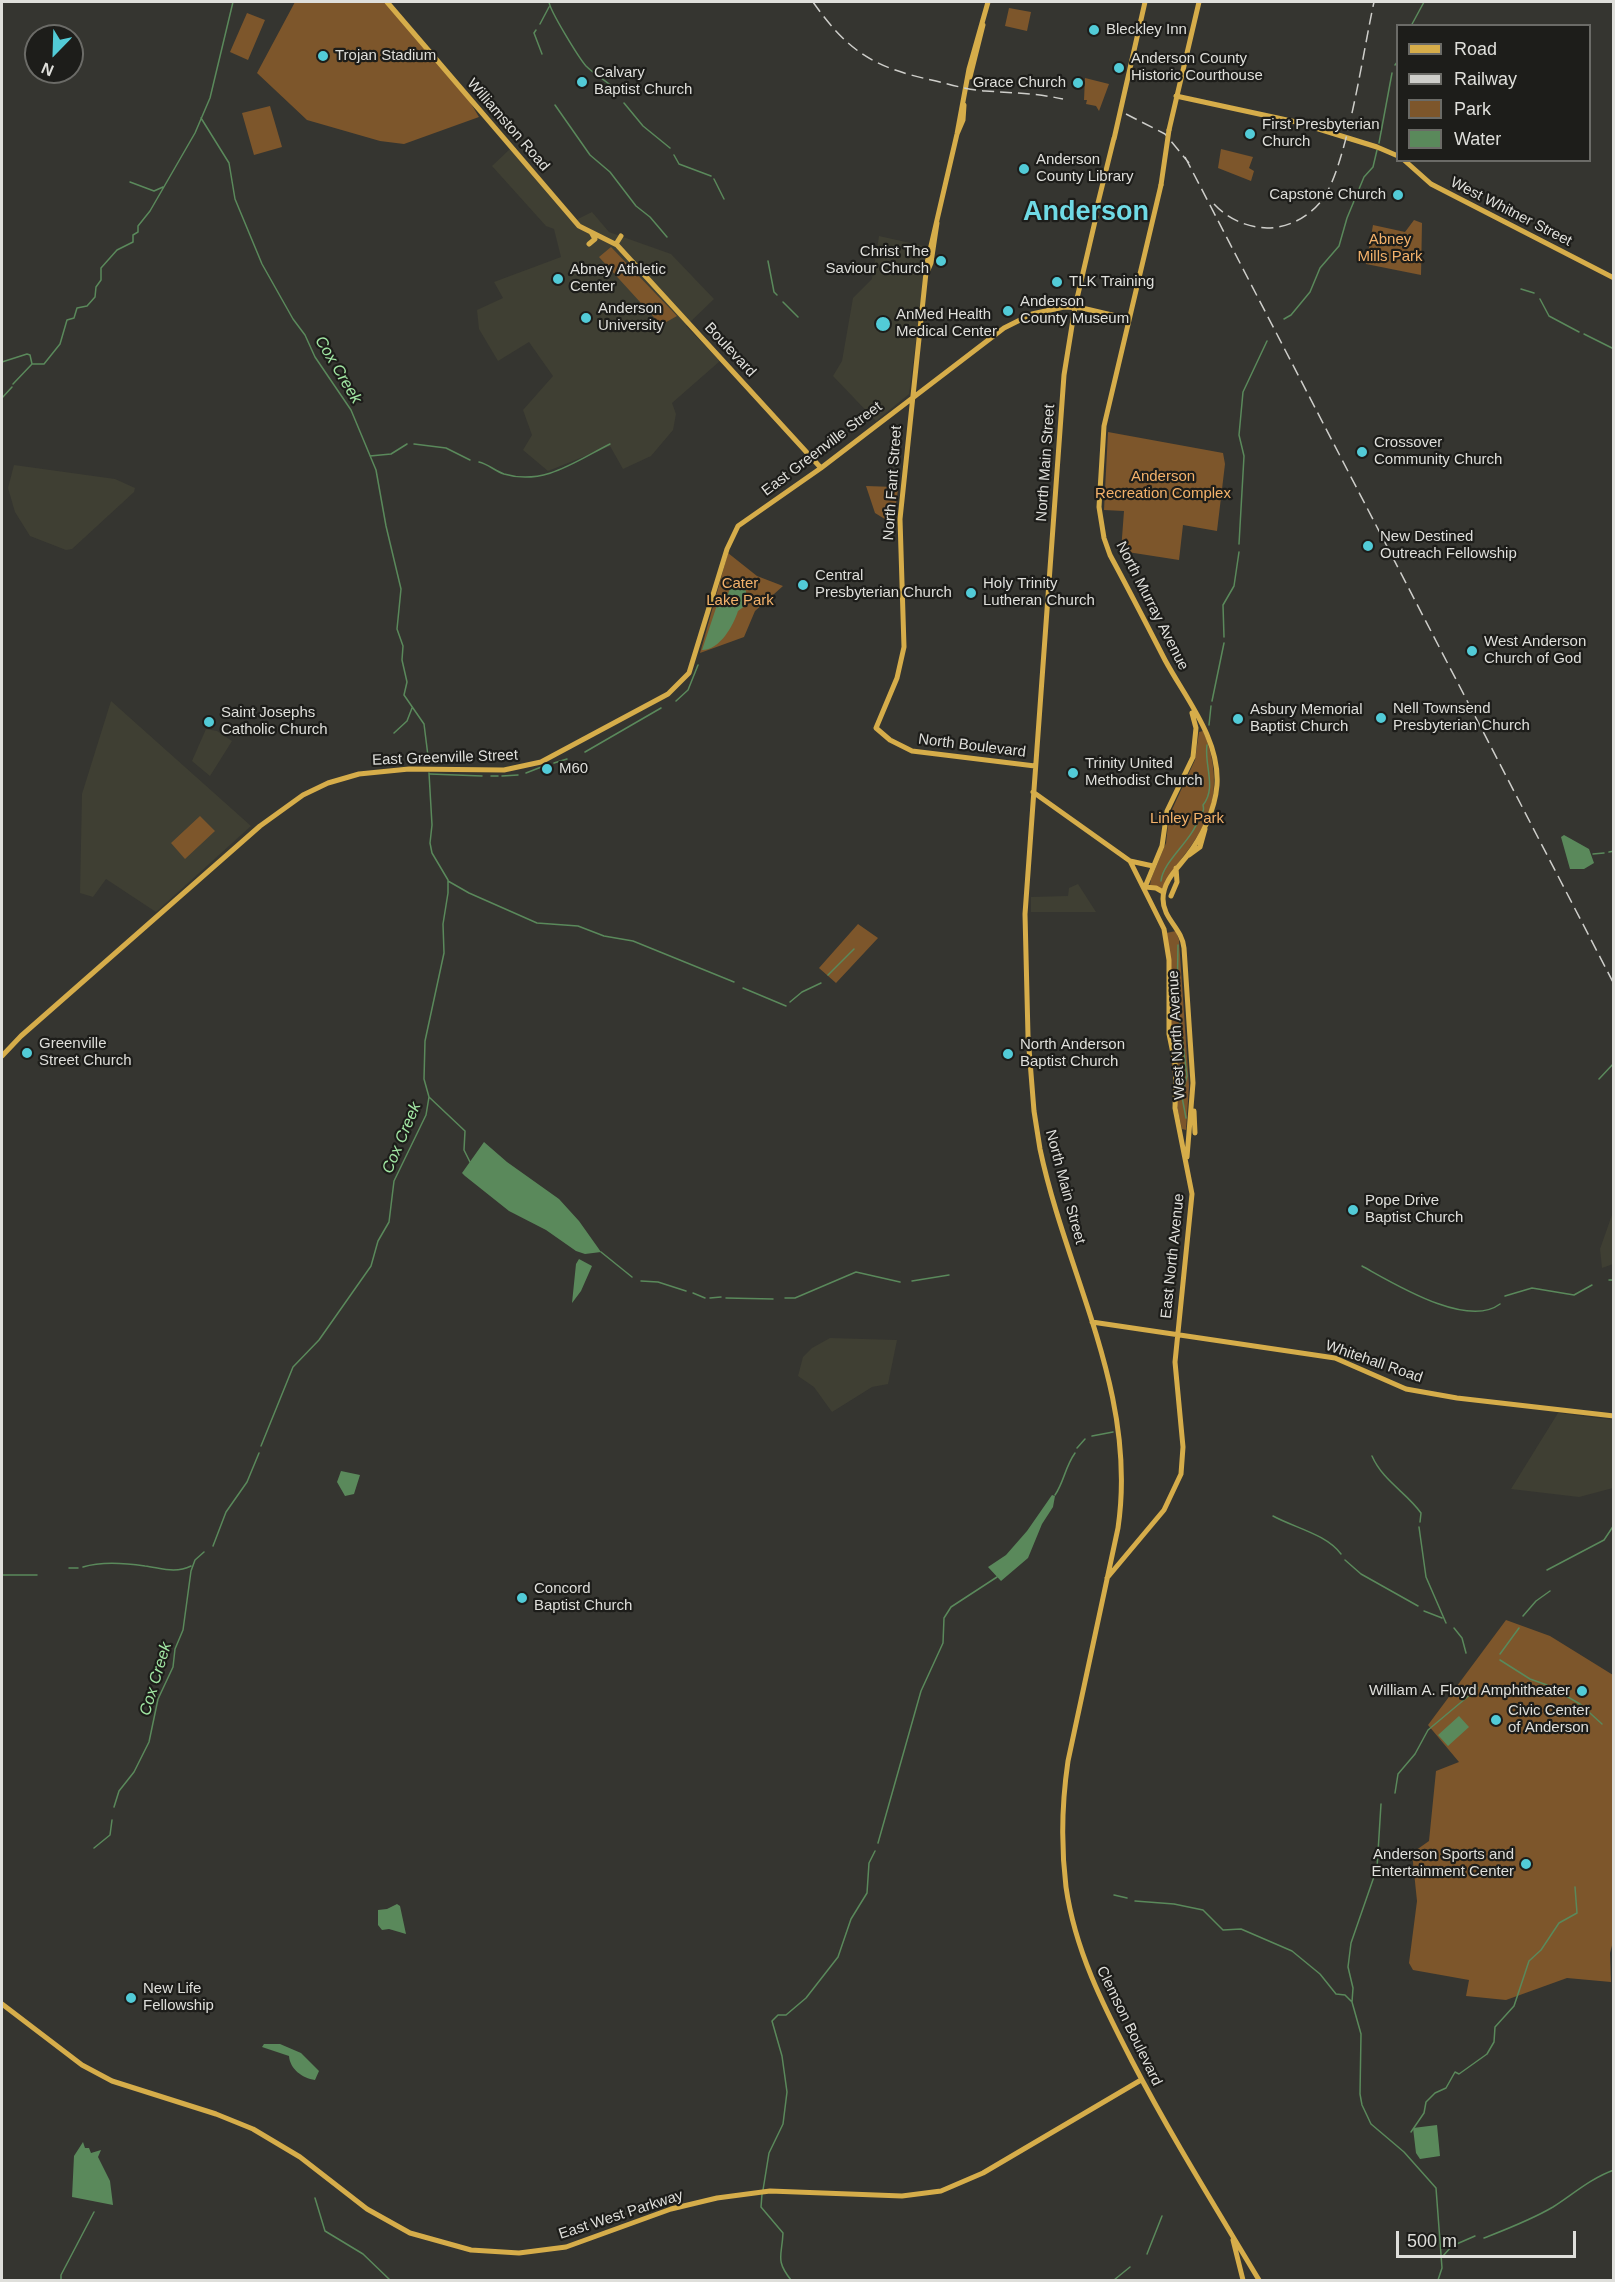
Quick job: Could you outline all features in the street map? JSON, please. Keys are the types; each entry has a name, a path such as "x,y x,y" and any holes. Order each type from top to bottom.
{"main road":[{"name":"Williamston Road","path":"387,2 579,226 619,247"},
{"name":"North Fant Street","path":"876,728 897,678 904,647 900,519 928,254 965,110 969,78 988,2"},
{"name":"North Main Street","path":"1107,1578 1120,1509 1122,1451 1117,1413 1045,1169 1034,1111 1024,936 1064,373 1075,307 1145,2"},
{"name":"North Murray Avenue","path":"1163,894 1176,868 1187,856 1206,824 1214,799 1217,774 1213,750 1204,729 1110,555 1099,518 1105,420 1161,185 1176,96 1199,2"},
{"path":"1176,96 1296,122 1396,155"},
{"name":"West Whitner Street","path":"1406,162 1432,185 1614,278"},
{"path":"589,244 595,237 590,231"},
{"path":"619,247 621,236"},
{"name":"Boulevard","path":"619,247 821,468"},
{"path":"1075,307 1129,319"},
{"name":"East Greenville Street","path":"2,1056 21,1036 260,826 303,795 346,777 377,771 504,770 527,766 552,758 668,694 689,673 727,549 738,526 821,468 1004,328 1032,314 1075,307"},
{"name":"North Murray Avenue","path":"1153,866 1162,846 1167,811 1191,764 1196,728 1188,701"},
{"name":"North Boulevard","path":"876,728 890,740 912,751 1035,766"},
{"path":"1033,792 1130,861 1146,887"},
{"path":"1130,861 1153,866 1146,887"},
{"path":"1171,896 1177,882 1176,868"},
{"path":"1146,887 1156,888 1163,894"},
{"name":"East North Avenue","path":"1107,1578 1172,1498 1181,1474 1183,1446 1176,1385 1177,1333 1192,1194 1187,1157 1175,1108 1176,1070 1169,1034 1168,960 1164,929 1146,887"},
{"name":"West North Avenue","path":"1163,894 1167,915 1183,937 1192,1105 1187,1157"},
{"path":"1164,929 1171,931 1177,927"},
{"path":"1192,1105 1195,1133"},
{"name":"Whitehall Road","path":"1092,1322 1177,1333 1335,1359 1406,1389 1457,1398 1614,1416"},
{"name":"Clemson Boulevard","path":"1107,1578 1068,1761 1064,1799 1066,1888 1082,1953 1097,1993 1141,2080 1259,2280"},
{"name":"East West Parkway","path":"2,2004 93,2072 112,2081 216,2114 253,2129 300,2157 387,2222 450,2246 496,2253 553,2250 671,2209 717,2198 771,2191 902,2196 941,2191 976,2177 1141,2080"},
{"path":"1232,2235 1236,2259 1243,2280"},
{"path":"1236,2259 1243,2254"},
{"path":"1240,2271 1243,2254"}],"shaded area":[{"name":"Anderson University","path":"510,149 572,222 592,212 609,232 671,254 714,299 686,326 720,361 672,403 676,414 673,430 651,456 623,469 610,446 548,471 523,450 532,435 523,410 553,376 529,342 498,361 479,329 477,310 503,298 494,282 561,257 554,229 546,226 492,166"},
{"name":"AnMed Health Medical Center","path":"879,236 928,247 909,394 876,421 833,376 842,361 853,298 872,279"},
{"path":"14,465 115,479 135,488 134,492 72,549 66,550 30,536 15,512 8,488"},
{"path":"111,701 251,826 156,912 106,879 93,897 80,893 82,794"},
{"path":"206,729 217,731 232,741 210,776 192,761"},
{"path":"1078,884 1096,912 1031,912 1031,897 1068,896 1069,888"},
{"path":"1613,1212 1613,1264 1602,1268 1600,1249"},
{"path":"830,1338 897,1340 888,1384 872,1387 832,1412 814,1387 798,1376 803,1357 812,1348"},
{"path":"1558,1413 1613,1420 1613,1488 1579,1497 1511,1489"}],"green space":[{"path":"295,2 387,2 464,92 479,117 404,144 380,141 307,120 257,73"},
{"path":"1009,8 1031,12 1027,31 1005,26"},
{"path":"247,13 265,20 248,60 230,52"},
{"path":"1085,78 1109,84 1099,111 1096,106 1086,104 1087,100 1084,100"},
{"path":"270,106 282,147 254,155 242,113"},
{"path":"1221,149 1253,157 1249,168 1254,171 1251,181 1218,168"},
{"name":"Abney Mills Park","path":"1414,220 1422,223 1421,275 1366,264 1373,225 1405,232"},
{"path":"611,247 677,316 661,325 599,257"},
{"name":"Anderson Recreation Complex","path":"1108,432 1223,453 1225,464 1217,531 1183,525 1179,560 1121,551 1124,511 1104,510"},
{"path":"866,486 895,487 898,490 893,524 875,513"},
{"name":"Cater Lake Park","path":"728,553 757,576 783,586 755,611 744,637 700,653"},
{"name":"Linley Park","path":"1203,731 1214,770 1210,810 1198,835 1162,889 1150,885 1151,879 1166,843 1169,816 1195,760 1199,732"},
{"path":"200,816 215,831 185,859 171,843"},
{"path":"858,924 878,938 836,983 819,968"},
{"path":"1176,931 1179,940 1189,1086 1186,1130 1182,1129 1177,1105 1170,1031 1166,933"},
{"path":"1506,1620 1550,1636 1613,1675 1614,1938 1610,1953 1611,1982 1567,1978 1506,2000 1466,1996 1469,1980 1413,1970 1409,1963 1417,1901 1412,1853 1429,1841 1436,1771 1459,1762 1428,1725"}],"water":[{"path":"731,586 741,586 746,591 746,605 738,611 720,642 709,649 702,650 718,602 728,594"},
{"path":"1564,835 1589,849 1594,863 1584,869 1570,869 1561,837"},
{"path":"484,1142 507,1162 559,1199 579,1221 601,1252 585,1254 576,1251 546,1230 509,1211 465,1176 462,1173"},
{"path":"579,1259 592,1266 581,1291 572,1303 576,1264"},
{"path":"341,1471 360,1475 354,1494 345,1496 337,1482"},
{"path":"1052,1495 1055,1496 1053,1507 1042,1524 1028,1558 1001,1581 988,1567 1006,1555 1027,1531"},
{"path":"1459,1716 1469,1727 1448,1746 1438,1735"},
{"path":"397,1904 400,1906 406,1934 389,1929 382,1930 378,1925 378,1910"},
{"path":"264,2044 280,2044 301,2053 319,2071 315,2080 298,2072 289,2056 262,2047"},
{"path":"1437,2125 1440,2156 1420,2159 1416,2153 1413,2128"},
{"path":"83,2142 85,2148 89,2148 91,2153 101,2150 98,2157 110,2181 113,2205 72,2197 74,2156"}],"waterway":[{"path":"32,364 44,364 60,344 67,320 74,318 77,308 87,306 95,297 96,287 101,280 101,268 117,250 133,242 133,235 138,232 138,226 150,211 195,133 210,98 233,2"},
{"path":"549,2 571,45 586,66 619,93"},
{"path":"1412,24 1424,2"},
{"path":"540,24 549,7"},
{"path":"536,30 534,33 542,54"},
{"path":"1379,143 1392,73"},
{"path":"624,103 643,126 670,148"},
{"path":"555,105 590,155 610,172 636,206 650,217 667,237"},
{"name":"Cox Creek","path":"201,118 229,163 235,199 262,264 293,319 305,335 315,357 351,410 376,470 401,589 397,629 403,646 402,660 407,682 404,695 424,724 429,764"},
{"path":"1284,319 1291,315 1310,292 1320,268 1339,246 1347,218 1364,177 1373,167 1377,150"},
{"path":"674,155 679,164 711,176"},
{"path":"714,179 724,199"},
{"path":"130,182 154,191 163,187"},
{"path":"768,261 774,292 777,295"},
{"path":"1521,289 1534,293"},
{"path":"1540,299 1549,316 1579,332"},
{"path":"783,302 798,317"},
{"path":"1584,334 1614,349"},
{"path":"1239,544 1244,456 1239,435 1243,392 1267,341"},
{"path":"2,362 30,355 32,364 13,384"},
{"path":"2,398 12,387"},
{"path":"370,456 391,454 407,444"},
{"path":"414,444 446,448 470,460"},
{"path":"479,462 504,474 533,477 559,470 610,444"},
{"path":"1224,637 1223,605 1234,586 1239,552"},
{"path":"1212,701 1224,643"},
{"path":"676,701 688,690 698,665"},
{"path":"1209,725 1211,706"},
{"path":"394,733 407,721 412,708"},
{"path":"585,752 661,708"},
{"path":"1161,881 1167,866 1190,835 1203,811 1210,784 1207,745"},
{"path":"554,763 567,759"},
{"path":"526,773 549,764"},
{"name":"Cox Creek","path":"261,1446 293,1367 319,1340 371,1266 378,1241 389,1222 394,1181 426,1115 429,1097 424,1079 425,1041 444,953 443,924 448,893 448,880 432,853 430,843 432,825 429,773"},
{"path":"430,774 482,776"},
{"path":"502,776 518,775"},
{"path":"491,776 498,776"},
{"path":"1609,852 1614,851"},
{"path":"1593,854 1604,853"},
{"path":"448,881 469,893 537,923 578,926 604,936 633,941 734,982"},
{"path":"1177,1004 1178,945"},
{"path":"828,975 854,949"},
{"path":"790,1002 802,992 821,983"},
{"path":"743,988 786,1006"},
{"path":"1180,1021 1187,1076 1182,1094"},
{"path":"1599,1079 1614,1063"},
{"path":"429,1097 465,1131 464,1150 470,1162"},
{"path":"1182,1097 1186,1118"},
{"path":"601,1252 632,1277"},
{"path":"1362,1266 1430,1301 1450,1307 1469,1311 1486,1310 1500,1304"},
{"path":"785,1298 795,1298 856,1272 900,1282"},
{"path":"912,1281 949,1275"},
{"path":"1609,1280 1614,1280"},
{"path":"641,1281 658,1282 686,1291"},
{"path":"1505,1296 1532,1288 1574,1295 1592,1285"},
{"path":"693,1293 705,1298"},
{"path":"710,1298 721,1297"},
{"path":"726,1298 773,1299"},
{"path":"1092,1436 1113,1432"},
{"path":"1077,1448 1085,1439"},
{"name":"Cox Creek","path":"213,1546 226,1512 247,1482 259,1453"},
{"path":"1055,1495 1075,1453"},
{"path":"1372,1456 1388,1479 1421,1513 1420,1522"},
{"path":"1273,1516 1319,1536 1341,1554"},
{"path":"1547,1570 1604,1540 1614,1525"},
{"path":"1419,1527 1426,1577 1446,1623"},
{"name":"Cox Creek","path":"114,1807 119,1791 134,1772 149,1742 158,1699 173,1667 175,1649 183,1630 191,1571 195,1560 204,1552"},
{"path":"1345,1560 1361,1574 1418,1606"},
{"path":"83,1567 114,1563 174,1570 191,1566"},
{"path":"69,1568 78,1568"},
{"path":"2,1575 37,1575"},
{"path":"878,1843 921,1691 943,1643 944,1618 951,1607 997,1577"},
{"path":"1523,1616 1536,1601 1550,1591"},
{"path":"1424,1611 1442,1618"},
{"path":"1454,1628 1462,1638 1466,1653"},
{"path":"1500,1654 1519,1628"},
{"path":"1500,1660 1530,1679 1547,1685"},
{"path":"1395,1793 1398,1774 1415,1754 1428,1730 1478,1688"},
{"path":"1554,1689 1580,1704 1602,1724"},
{"path":"1381,1804 1377,1868 1351,1943 1348,1967 1353,1988 1352,2002 1361,2034 1360,2094 1362,2105 1371,2124 1404,2152 1436,2188 1442,2268 1438,2280"},
{"name":"Cox Creek","path":"94,1848 110,1835 112,1820"},
{"path":"763,2190 769,2153 783,2124 787,2092 782,2056 772,2021 778,2015 786,2015 806,1998 838,1957 851,1919 867,1893 869,1863 875,1851"},
{"path":"1411,2132 1424,2113 1426,2102 1435,2093 1446,2088 1455,2072 1459,2074 1487,2054 1494,2042 1495,2027 1514,2006 1529,1961 1541,1950 1559,1923 1577,1913 1575,1887"},
{"path":"1114,1895 1127,1898"},
{"path":"1135,1901 1174,1904 1203,1910 1223,1930 1241,1929 1292,1951 1320,1974 1336,1994 1345,1995 1351,2001"},
{"path":"1484,2238 1545,2212 1590,2182 1614,2170"},
{"path":"762,2194 761,2207 783,2233 781,2262 791,2280"},
{"path":"315,2198 325,2231 363,2254 390,2280"},
{"path":"61,2280 61,2275 94,2212"},
{"path":"1147,2254 1162,2216"},
{"path":"1442,2257 1452,2246 1475,2236"},
{"path":"1114,2280 1130,2267"}],"railway":[{"path":"813,2 839,34 865,56 880,64 915,76 973,90 1033,94 1063,99"},
{"path":"1214,204 1225,214 1238,221 1267,228 1283,226 1297,220 1311,212 1322,200 1331,184 1347,135 1374,2"},
{"path":"1126,114 1165,134 1189,163"},
{"path":"1185,157 1614,984"}],"place":[{"name":"Bleckley Inn","path":"1094,30"},
{"name":"Trojan Stadium","path":"323,56"},
{"name":"Anderson County Historic Courthouse","path":"1119,68"},
{"name":"Calvary Baptist Church","path":"582,82"},
{"name":"Grace Church","path":"1078,83"},
{"name":"First Presbyterian Church","path":"1250,134"},
{"name":"Anderson County Library","path":"1024,169"},
{"name":"Capstone Church","path":"1398,195"},
{"name":"Christ The Saviour Church","path":"941,261"},
{"name":"Abney Athletic Center","path":"558,279"},
{"name":"TLK Training","path":"1057,282"},
{"name":"Anderson County Museum","path":"1008,311"},
{"name":"Anderson University","path":"586,318"},
{"name":"AnMed Health Medical Center","path":"883,324"},
{"name":"Crossover Community Church","path":"1362,452"},
{"name":"New Destined Outreach Fellowship","path":"1368,546"},
{"name":"Central Presbyterian Church","path":"803,585"},
{"name":"Holy Trinity Lutheran Church","path":"971,593"},
{"name":"West Anderson Church of God","path":"1472,651"},
{"name":"Nell Townsend Presbyterian Church","path":"1381,718"},
{"name":"Asbury Memorial Baptist Church","path":"1238,719"},
{"name":"Saint Josephs Catholic Church","path":"209,722"},
{"name":"M60","path":"547,769"},
{"name":"Trinity United Methodist Church","path":"1073,773"},
{"name":"Greenville Street Church","path":"27,1053"},
{"name":"North Anderson Baptist Church","path":"1008,1054"},
{"name":"Pope Drive Baptist Church","path":"1353,1210"},
{"name":"Concord Baptist Church","path":"522,1598"},
{"name":"William A. Floyd Amphitheater","path":"1582,1691"},
{"name":"Civic Center of Anderson","path":"1496,1720"},
{"name":"Anderson Sports and Entertainment Center","path":"1526,1864"},
{"name":"New Life Fellowship","path":"131,1998"}],"district":[{"name":"Anderson","path":"1086,213"}]}
